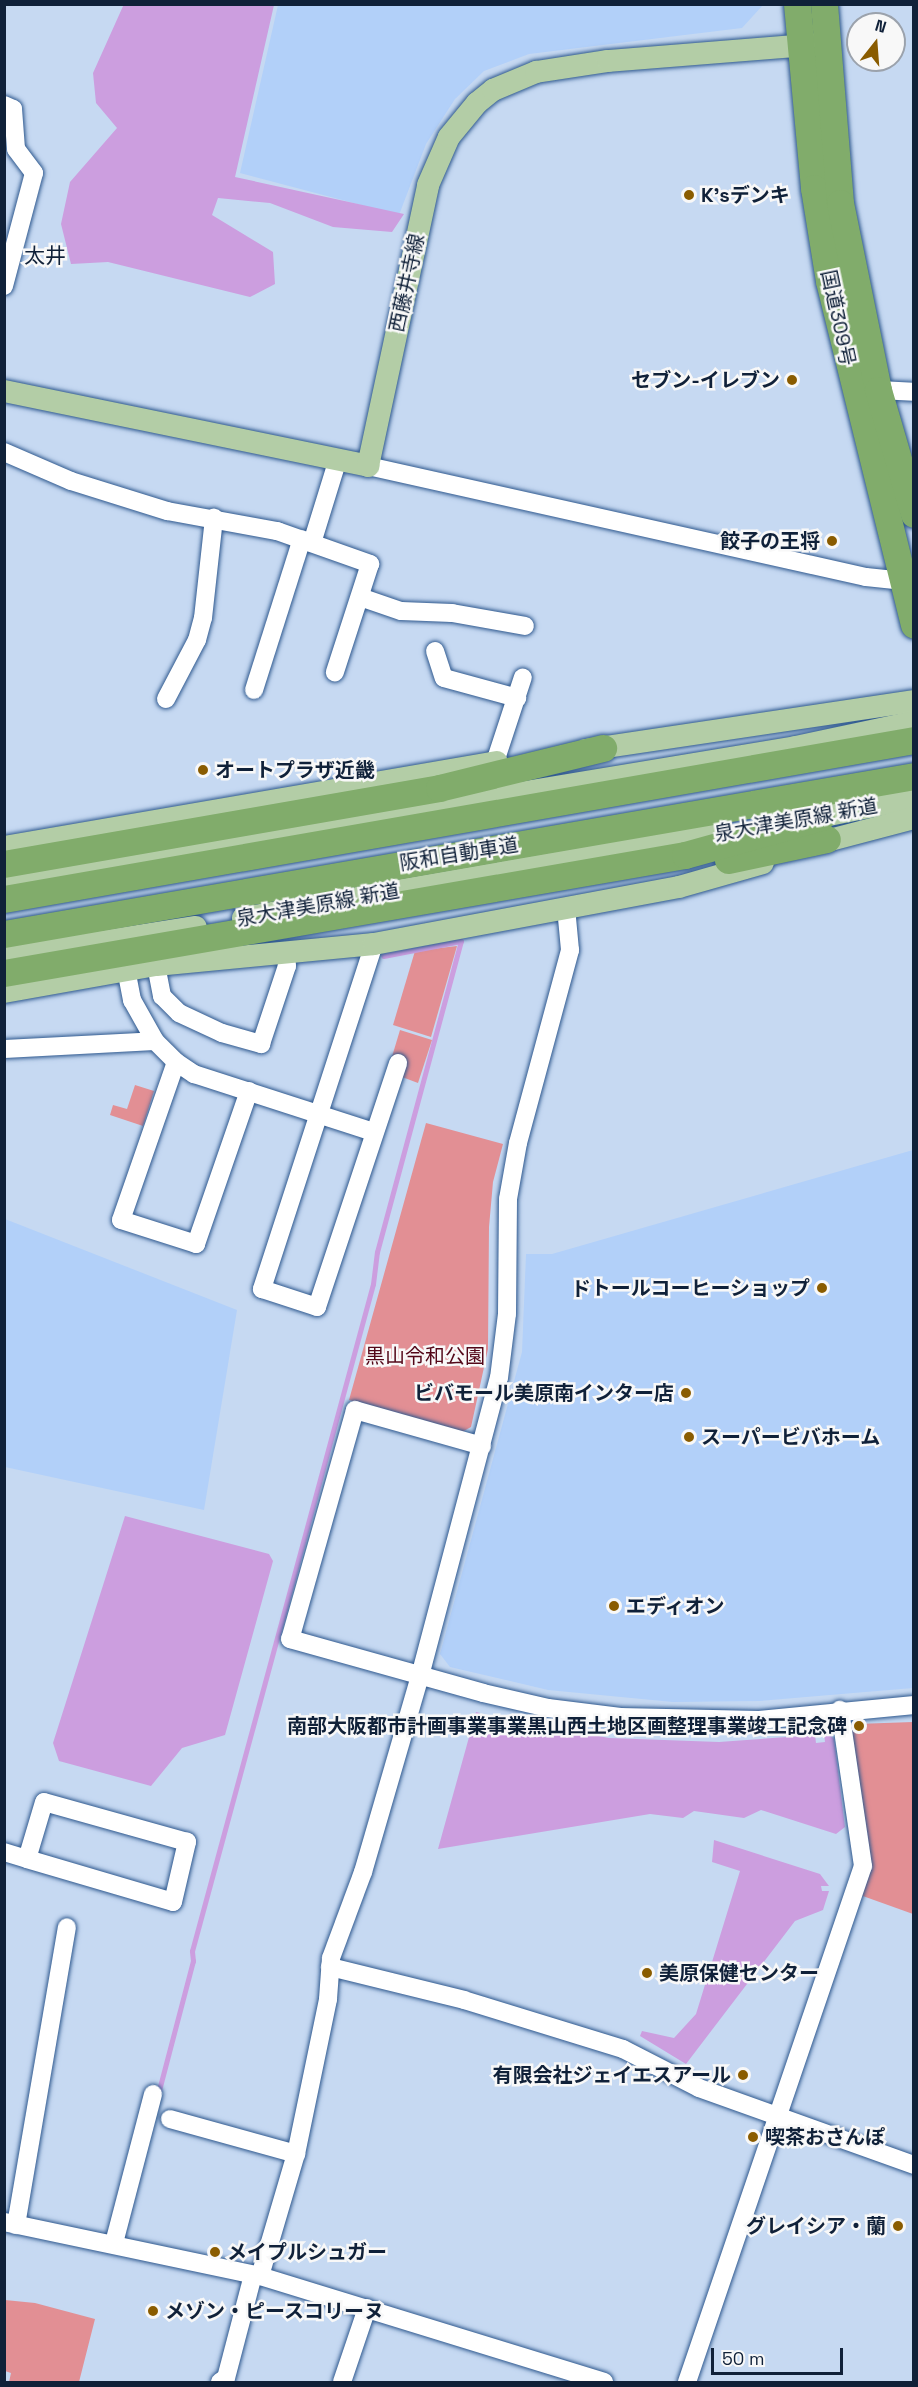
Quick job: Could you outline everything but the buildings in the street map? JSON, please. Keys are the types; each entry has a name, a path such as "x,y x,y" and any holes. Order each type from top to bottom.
{"highway":[{"name":"国道309号","path":"797,4 798,45 829,280 914,625"},
{"name":"国道309号","path":"824,4 840,203 878,390 914,514"},
{"name":"阪和自動車道","path":"4,899 914,740"},
{"path":"4,864 439,788 603,748"},
{"name":"阪和自動車道","path":"4,934 914,776"},
{"path":"151,957 683,848 824,828"},
{"path":"4,973 151,957 445,913 696,867 824,828"}],"main road":[{"name":"西藤井寺線","path":"368,466 428,185 438,158 462,118 493,90 536,72 826,43"},
{"path":"4,391 368,466"},
{"path":"4,847 495,762 914,701"},
{"path":"4,879 652,769 796,747 914,722"},
{"name":"泉大津美原線 新道","path":"824,828 914,798"},
{"path":"4,992 126,969 151,957 286,954 374,944 566,908 720,877 824,828 914,818"},
{"name":"泉大津美原線 新道","path":"4,957 683,848"}],"street":[{"path":"4,105 13,110 16,149 34,173 4,286"},
{"path":"878,390 914,392"},
{"path":"4,452 71,480 167,511 214,518 307,541 370,564 335,672"},
{"path":"254,690 338,459"},
{"path":"368,466 866,577 902,581"},
{"path":"166,699 197,640 203,618 214,518"},
{"path":"360,597 401,610 452,614 525,626"},
{"path":"435,651 444,678 517,698"},
{"path":"495,762 524,677"},
{"path":"229,2381 256,2276 296,2154 328,1998 330,1967 363,1872 420,1676 482,1446 505,1347 506,1218 514,1163 570,950 566,908"},
{"path":"374,944 262,1289 317,1307 398,1063"},
{"path":"151,957 162,996 179,1014 222,1033 261,1044 287,966 286,954"},
{"path":"126,969 132,1000 154,1041 176,1062 194,1074 374,1132"},
{"path":"4,1050 154,1041"},
{"path":"176,1062 121,1220 195,1244 249,1091"},
{"path":"482,1446 355,1410 290,1639 420,1676 548,1708 620,1717 759,1720 840,1710 914,1705"},
{"path":"687,2382 756,2177 780,2117 863,1866 840,1710"},
{"path":"4,1852 27,1859 173,1902 187,1842 44,1802 27,1859"},
{"path":"67,1927 10,2223 114,2243 256,2276 367,2307 604,2382"},
{"path":"330,1967 464,2001 623,2049 699,2088 914,2165"},
{"path":"114,2243 153,2094"},
{"path":"170,2119 296,2154"},
{"path":"342,2382 367,2307"}],"shaded area":[{"path":"124,4 274,5 235,177 404,214 392,232 333,227 270,203 218,198 212,215 273,252 275,284 250,297 108,262 71,264 61,224 70,182 117,128 96,103 93,73"},
{"path":"278,5 763,5 742,28 529,54 484,71 455,99 426,144 399,215 240,173"},
{"name":"ビバモール美原南インター店","path":"913,1150 913,1688 760,1701 673,1702 548,1690 450,1667 440,1654 522,1352 526,1254 552,1254"},
{"path":"5,1219 237,1310 204,1510 5,1467"},
{"path":"125,1516 269,1554 273,1561 225,1735 182,1748 151,1786 59,1761 53,1743"},
{"path":"476,1712 480,1713 478,1722 485,1724 488,1715 609,1738 719,1742 815,1735 816,1743 825,1742 824,1734 829,1734 834,1739 845,1827 836,1834 761,1810 744,1818 694,1811 683,1818 650,1814 438,1849"},
{"path":"714,1840 820,1874 829,1886 821,1886 822,1891 829,1891 823,1910 795,1921 686,2064 640,2036 642,2031 674,2038 696,2014 740,1871 712,1862"}],"green space":[{"path":"457,946 431,1037 393,1025 415,951"},
{"path":"400,1030 432,1040 418,1083 402,1077 391,1060"},
{"path":"135,1085 154,1091 143,1126 110,1115 113,1105 127,1109"},
{"name":"黒山令和公園","path":"426,1123 503,1144 493,1182 489,1227 488,1349 471,1427 462,1432 349,1400"},
{"path":"913,1722 913,1914 860,1895 849,1731 856,1724"},
{"path":"5,2300 35,2303 95,2319 79,2382 9,2382 11,2373 5,2371"}],"waterway":[{"path":"158,2094 193,1961 192,1951 373,1284 377,1252 461,941 383,956"}],"place":[{"name":"K'sデンキ","path":"689,195"},
{"name":"セブン-イレブン","path":"792,380"},
{"name":"餃子の王将","path":"832,541"},
{"name":"オートプラザ近畿","path":"203,770"},
{"name":"ドトールコーヒーショップ","path":"822,1288"},
{"name":"ビバモール美原南インター店","path":"686,1393"},
{"name":"スーパービバホーム","path":"689,1437"},
{"name":"エディオン","path":"614,1606"},
{"name":"南部大阪都市計画事業事業黒山西土地区画整理事業竣工記念碑","path":"859,1726"},
{"name":"美原保健センター","path":"647,1973"},
{"name":"有限会社ジェイエスアール","path":"743,2075"},
{"name":"喫茶おさんぽ","path":"753,2137"},
{"name":"グレイシア・蘭","path":"898,2226"},
{"name":"メイプルシュガー","path":"215,2252"},
{"name":"メゾン・ピースコリーヌ","path":"153,2311"}],"district":[{"name":"太井","path":"45,256"}]}
